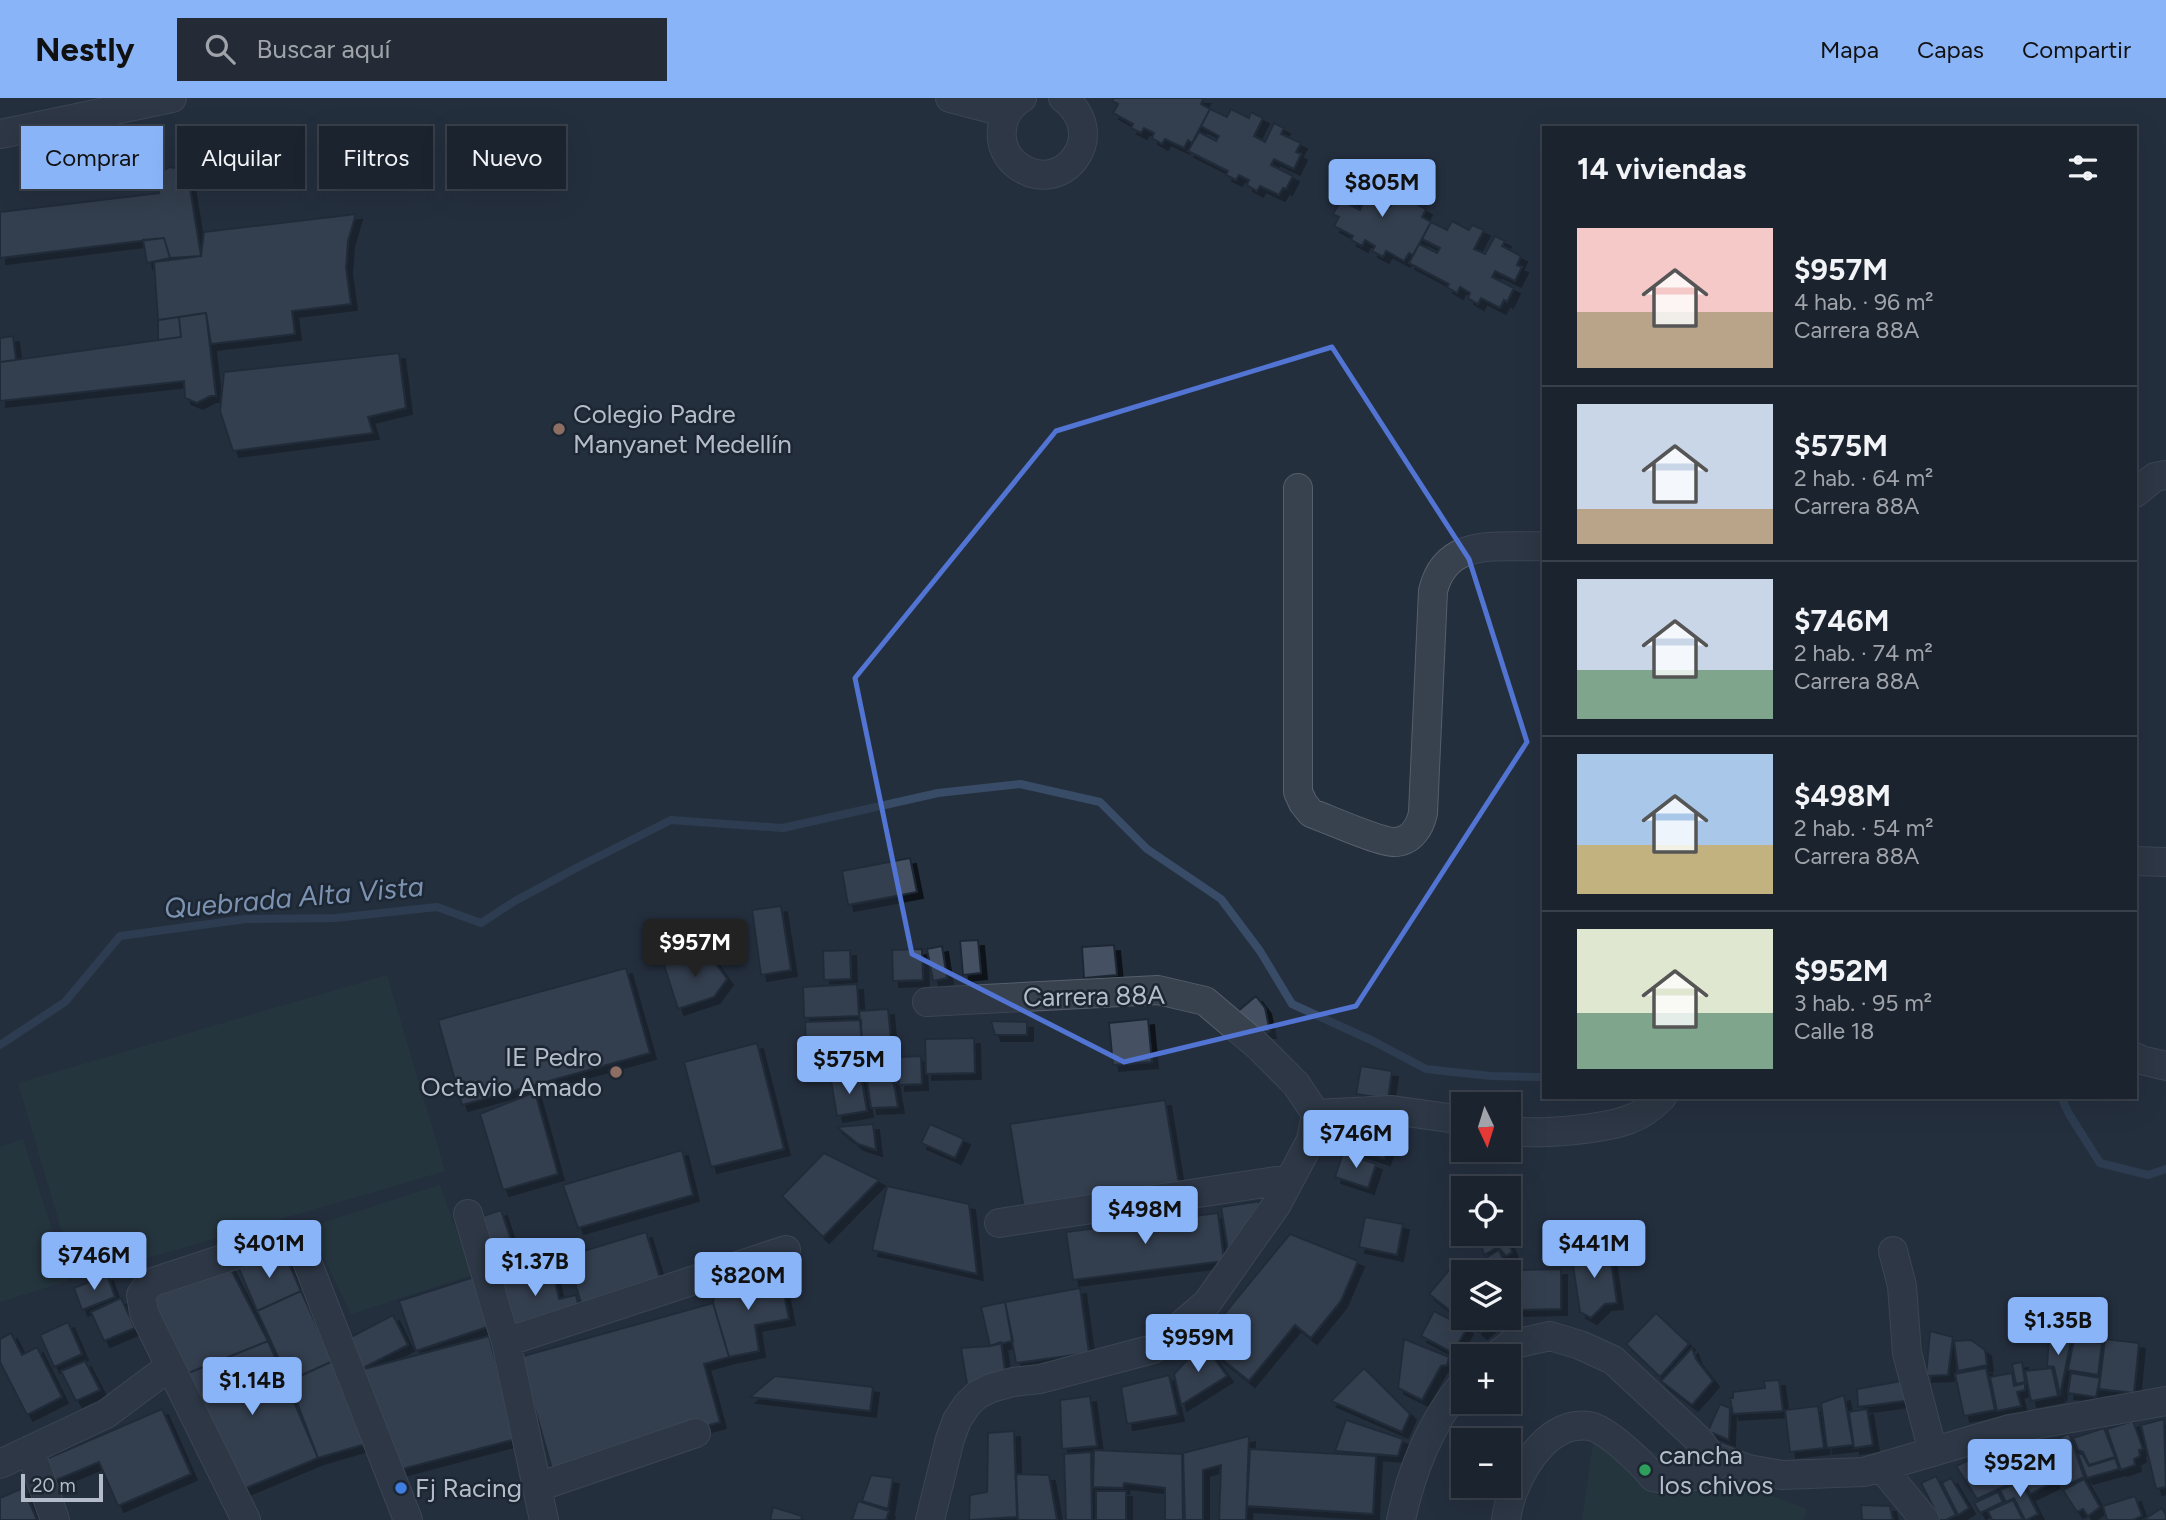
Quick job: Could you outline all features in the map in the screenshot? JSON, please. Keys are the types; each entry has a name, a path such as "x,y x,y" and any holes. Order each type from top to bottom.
{"street":[{"path":"0,134 172,98"},
{"path":"950,98 1015,106 1002,126 1002,140 1015,164 1026,171 1039,174 1053,174 1065,168 1075,159 1082,147 1082,119 1074,106 1063,98"},
{"path":"2137,491 2155,477 2166,475"},
{"path":"1298,488 1298,792 1311,813 1392,842 1408,838 1415,832 1423,813 1433,592 1440,570 1448,561 1469,549 1542,546"},
{"path":"2137,861 2166,862"},
{"name":"Carrera 88A","path":"927,1002 1158,990 1205,1001 1257,1045 1296,1084 1317,1114"},
{"path":"2137,1058 2166,1066"},
{"path":"1521,1130 1564,1132 1630,1120 1660,1099"},
{"path":"930,1520 957,1420 977,1395 1013,1382 1040,1378 1153,1349 1206,1303 1277,1203 1311,1140 1317,1114 1392,1111 1451,1118"},
{"path":"999,1223 1290,1179"},
{"path":"468,1214 506,1342 544,1520"},
{"path":"246,1520 144,1314 141,1295 149,1283 277,1241 296,1247 306,1259 408,1520"},
{"path":"506,1342 786,1250"},
{"path":"1893,1251 1902,1286 1907,1353 1933,1452"},
{"path":"1514,1344 1550,1336 1613,1360 1699,1440 1711,1456 1748,1469 1782,1475 1864,1472 2010,1429 2166,1401"},
{"path":"0,1464 106,1413 169,1367"},
{"path":"1401,1520 1405,1501 1429,1435 1451,1398"},
{"path":"1506,1520 1512,1494 1530,1457 1556,1435 1569,1428 1590,1426 1642,1462 1653,1477 1663,1479 1702,1475 1723,1460"},
{"path":"538,1487 696,1433"},
{"path":"30,1450 55,1520"},
{"path":"1882,1468 1925,1520"}],"highlighted area":[{"path":"1332,347 1469,559 1527,742 1356,1006 1124,1062 912,954 855,678 1056,431"}],"green space":[{"path":"387,975 445,1171 76,1279 18,1083"},
{"path":"23,1139 68,1281 0,1302 0,1147"},
{"path":"440,1185 472,1275 351,1314 309,1227"},
{"name":"cancha los chivos","path":"1595,1430 1807,1509 1804,1520 1582,1520"}],"building":[{"path":"1114,98 1204,98 1201,104 1210,109 1192,143 1188,140 1184,148 1165,139 1162,144 1152,138 1154,133 1144,128 1141,133 1131,128 1133,124 1113,113 1118,104 1112,101"},
{"path":"1210,109 1227,117 1231,109 1249,118 1251,112 1263,118 1254,136 1265,142 1274,123 1284,128 1281,134 1301,143 1296,152 1301,154 1294,169 1274,159 1271,165 1293,176 1286,189 1283,188 1279,195 1260,186 1257,191 1247,185 1249,180 1239,175 1236,180 1226,175 1228,171 1188,151 1199,132 1216,141 1219,136 1201,126"},
{"path":"169,167 177,168 177,189 190,189 201,256 170,258 164,238 0,258 0,212 159,193 159,189 163,189 163,171"},
{"path":"1357,174 1374,183 1377,177 1388,183 1379,201 1390,207 1400,188 1410,194 1407,199 1426,209 1422,217 1431,222 1413,255 1409,253 1404,261 1386,251 1383,257 1372,251 1375,246 1365,240 1362,246 1351,240 1353,236 1334,226 1339,217 1333,214 1341,200 1360,210 1362,205 1341,194 1349,180 1352,182"},
{"path":"356,214 348,241 346,268 351,304 292,311 295,334 211,344 206,313 158,320 154,262 201,256 204,232"},
{"path":"1452,221 1469,230 1472,225 1484,230 1474,249 1485,254 1495,236 1505,241 1502,246 1521,256 1517,265 1522,267 1515,281 1495,271 1492,277 1514,288 1507,302 1504,300 1500,308 1481,298 1478,304 1468,298 1470,293 1460,287 1457,293 1447,287 1449,284 1409,263 1419,244 1437,253 1440,248 1422,239 1431,222 1447,230"},
{"path":"164,238 170,258 147,263 143,240"},
{"path":"206,313 216,396 197,403 185,398 184,381 0,401 0,362 181,337 179,317"},
{"path":"179,317 181,337 158,340 158,320"},
{"path":"13,336 16,360 0,362 0,338"},
{"path":"399,353 406,408 368,417 373,433 233,451 220,411 224,372"},
{"path":"910,858 917,892 848,905 842,871"},
{"path":"781,906 791,970 761,975 752,910"},
{"path":"978,940 981,973 963,975 960,941"},
{"path":"1114,945 1117,975 1084,978 1082,947"},
{"path":"942,946 947,978 933,981 927,949"},
{"path":"922,949 923,980 893,981 892,950"},
{"path":"850,950 851,979 824,980 823,951"},
{"path":"707,951 727,979 714,997 678,1009 664,965"},
{"path":"626,968 650,1053 462,1105 438,1020"},
{"path":"857,984 859,1016 804,1018 803,987"},
{"path":"1256,996 1265,1008 1270,1032 1241,1032 1237,1012"},
{"path":"888,1009 894,1074 865,1077 859,1011"},
{"path":"1148,1019 1152,1062 1113,1065 1109,1023"},
{"path":"861,1020 863,1071 807,1073 805,1022"},
{"path":"991,1021 1027,1022 1027,1035 995,1035"},
{"path":"974,1038 975,1073 926,1074 925,1039"},
{"path":"757,1043 784,1149 711,1167 684,1062"},
{"path":"921,1056 922,1084 899,1085 898,1057"},
{"path":"1361,1066 1392,1071 1388,1099 1356,1094"},
{"path":"861,1076 867,1111 837,1116 831,1081"},
{"path":"893,1079 898,1107 871,1108 867,1080"},
{"path":"535,1092 558,1174 503,1190 480,1114"},
{"path":"1165,1100 1179,1185 1024,1210 1010,1124"},
{"path":"873,1124 876,1150 858,1144 837,1127"},
{"path":"930,1124 964,1139 955,1158 921,1143"},
{"path":"1352,1128 1391,1140 1384,1159 1345,1147"},
{"path":"682,1150 693,1195 578,1228 563,1185"},
{"path":"824,1153 879,1180 823,1237 782,1196"},
{"path":"1343,1153 1376,1164 1368,1188 1335,1177"},
{"path":"887,1186 969,1204 977,1274 872,1250"},
{"path":"1261,1201 1229,1257 1221,1207"},
{"path":"501,1210 515,1252 494,1259 480,1217"},
{"path":"1218,1213 1224,1261 1073,1280 1066,1232"},
{"path":"1365,1217 1403,1224 1397,1255 1359,1247"},
{"path":"646,1232 663,1288 584,1313 567,1256"},
{"path":"1290,1234 1358,1261 1341,1301 1311,1338 1295,1325 1249,1381 1201,1342"},
{"path":"1482,1246 1510,1246 1512,1252 1506,1256 1498,1247 1484,1255"},
{"path":"1609,1248 1617,1303 1605,1304 1591,1318 1580,1312 1571,1252"},
{"path":"1499,1250 1504,1260 1483,1260"},
{"path":"284,1253 301,1291 257,1311 237,1264"},
{"path":"550,1259 559,1299 576,1295 581,1317 512,1334 498,1272"},
{"path":"228,1264 268,1341 186,1374 150,1295"},
{"path":"1451,1268 1451,1311 1429,1294"},
{"path":"1561,1269 1561,1309 1521,1310 1521,1270"},
{"path":"107,1275 115,1297 82,1310 74,1288"},
{"path":"780,1275 789,1319 755,1325 759,1351 729,1357 713,1303 715,1288"},
{"path":"474,1277 487,1327 416,1351 399,1301"},
{"path":"1080,1288 1089,1353 1016,1363 1005,1302"},
{"path":"301,1291 333,1361 289,1381 257,1311"},
{"path":"121,1298 135,1328 104,1341 91,1312"},
{"path":"1005,1302 1013,1341 990,1346 981,1307"},
{"path":"713,1303 729,1357 704,1364 720,1422 552,1469 520,1357"},
{"path":"2040,1306 2076,1313 2071,1336 2035,1331"},
{"path":"1434,1311 1451,1320 1451,1330 1466,1330 1458,1344 1451,1344 1451,1352 1421,1336"},
{"path":"1656,1313 1689,1344 1660,1377 1626,1344"},
{"path":"393,1315 408,1345 363,1368 347,1339"},
{"path":"68,1322 82,1354 54,1367 40,1335"},
{"path":"1930,1331 1953,1337 1948,1375 1926,1376"},
{"path":"11,1333 22,1355 37,1347 62,1397 27,1415 0,1362 0,1339"},
{"path":"489,1336 516,1439 391,1472 364,1369"},
{"path":"2049,1337 2071,1340 2060,1395 2054,1367 2047,1366"},
{"path":"1404,1339 1449,1357 1447,1365 1441,1366 1422,1400 1398,1388"},
{"path":"2074,1339 2102,1343 2098,1375 2068,1370"},
{"path":"2105,1339 2139,1343 2134,1393 2099,1389"},
{"path":"1971,1340 1985,1350 1987,1365 1958,1371 1954,1341"},
{"path":"268,1341 318,1458 234,1493 186,1374"},
{"path":"1001,1342 1006,1378 967,1384 961,1348 990,1346"},
{"path":"1203,1343 1227,1376 1181,1405 1174,1374"},
{"path":"1692,1348 1696,1359 1713,1381 1692,1405 1661,1381"},
{"path":"85,1361 100,1390 76,1401 61,1371"},
{"path":"333,1361 372,1442 318,1458 289,1381"},
{"path":"2022,1362 2025,1382 2016,1384 2012,1364"},
{"path":"1364,1368 1410,1414 1402,1432 1331,1401"},
{"path":"1986,1368 1995,1410 1964,1416 1955,1374"},
{"path":"2052,1368 2058,1396 2031,1401 2025,1371"},
{"path":"2012,1373 2014,1386 2025,1383 2025,1390 2017,1392 2021,1406 1997,1411 1990,1377"},
{"path":"2071,1373 2100,1378 2096,1397 2068,1393"},
{"path":"1169,1375 1178,1415 1127,1424 1121,1387"},
{"path":"775,1376 873,1387 870,1411 750,1397"},
{"path":"1779,1380 1783,1411 1733,1414 1730,1398 1733,1398 1733,1392 1765,1388 1764,1381"},
{"path":"1907,1380 1912,1400 1858,1407 1857,1389"},
{"path":"1844,1395 1853,1445 1827,1448 1821,1403"},
{"path":"1090,1396 1097,1446 1062,1449 1060,1400"},
{"path":"1720,1404 1730,1408 1729,1440 1708,1431"},
{"path":"1818,1406 1824,1448 1790,1452 1785,1410"},
{"path":"162,1409 191,1474 118,1506 99,1462 54,1481 44,1460"},
{"path":"1867,1409 1873,1445 1854,1448 1849,1412"},
{"path":"2164,1419 2166,1487 2156,1489 2141,1425"},
{"path":"1346,1420 1403,1439 1398,1456 1335,1451"},
{"path":"2133,1421 2143,1449 2139,1450 2140,1456 2134,1459 2135,1465 2121,1470 2107,1429"},
{"path":"2104,1428 2115,1457 2089,1465 2073,1438"},
{"path":"1014,1431 1017,1517 969,1520 970,1495 987,1492 988,1433"},
{"path":"2069,1433 2084,1477 2063,1487 2042,1448"},
{"path":"1249,1436 1246,1520 1219,1520 1221,1465 1203,1470 1203,1520 1185,1520 1183,1453"},
{"path":"2004,1444 2020,1479 1977,1499 1956,1466"},
{"path":"2038,1448 2054,1482 2030,1494 2013,1460"},
{"path":"1250,1449 1376,1456 1373,1514 1247,1506"},
{"path":"1094,1450 1182,1454 1183,1520 1165,1520 1165,1488 1124,1483 1123,1488 1093,1487"},
{"path":"1091,1452 1092,1520 1066,1520 1064,1454"},
{"path":"2078,1454 2082,1454 2089,1466 2115,1458 2119,1469 2087,1478"},
{"path":"1016,1474 1049,1475 1057,1520 1018,1520"},
{"path":"871,1475 893,1478 888,1509 862,1501"},
{"path":"1936,1476 1956,1515 1946,1520 1940,1520 1921,1483"},
{"path":"1951,1478 1969,1508 1958,1515 1942,1483"},
{"path":"2084,1479 2100,1507 2088,1516 2083,1509 2077,1512 2063,1490"},
{"path":"2021,1481 2038,1514 2027,1520 2014,1498 2006,1502 2000,1490"},
{"path":"23,1488 37,1520 0,1520 0,1498"},
{"path":"1096,1491 1126,1491 1126,1520 1096,1520"},
{"path":"1998,1492 2003,1502 1980,1513 1974,1503"},
{"path":"2135,1496 2142,1516 2133,1520 2107,1520 2103,1506"},
{"path":"2013,1500 2023,1520 1992,1520 1988,1511"},
{"path":"858,1501 889,1511 886,1520 852,1520"},
{"path":"1861,1505 1890,1506 1893,1520 1862,1520"},
{"path":"773,1507 802,1516 801,1520 770,1520"},
{"path":"2162,1508 2166,1520 2143,1520"}],"waterway":[{"name":"Quebrada Alta Vista","path":"0,1045 65,1002 120,936 246,919 335,918 437,907 481,923 515,901 671,820 783,828 938,793 1020,784 1100,802 1147,849 1221,899 1260,951 1292,1004 1426,1069 1490,1076 1542,1077"},
{"name":"Quebrada Alta Vista","path":"2062,1099 2100,1163 2148,1175 2166,1169"}],"place":[{"name":"Colegio Padre Manyanet Medellín","path":"559,429"},
{"name":"IE Pedro Octavio Amado","path":"616,1072"},
{"name":"cancha los chivos","path":"1645,1470"},
{"name":"Fj Racing","path":"401,1488"}]}
